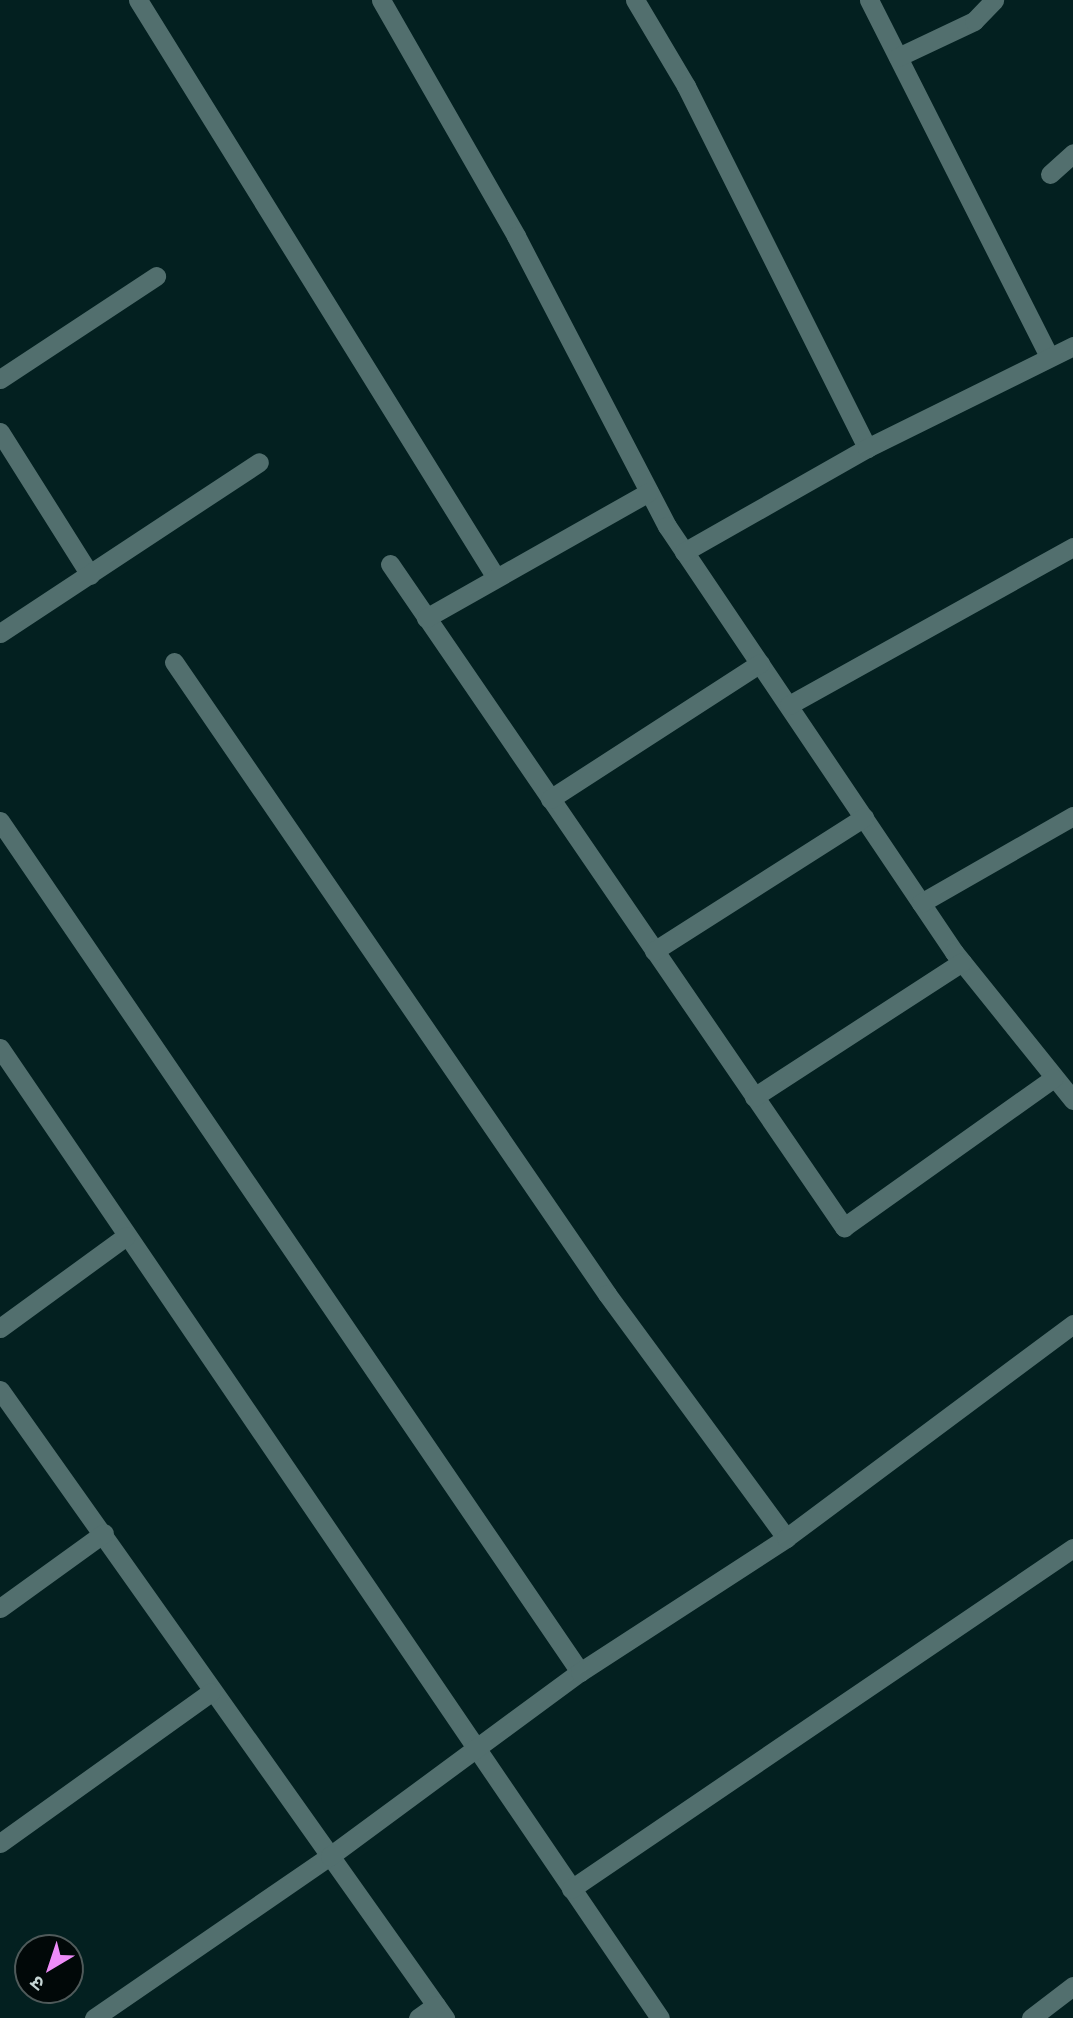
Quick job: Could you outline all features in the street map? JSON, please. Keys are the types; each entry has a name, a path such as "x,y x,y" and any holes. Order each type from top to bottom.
{"street":[{"path":"138,0 495,576"},
{"path":"381,0 516,236 649,492 684,552 962,962 1073,1100"},
{"path":"635,0 686,86 867,448"},
{"path":"869,0 1049,357"},
{"path":"898,57 974,21 995,0"},
{"path":"1050,174 1073,153"},
{"path":"0,379 156,276"},
{"path":"684,552 867,448 1073,346"},
{"path":"0,432 90,575"},
{"path":"0,633 259,462"},
{"path":"426,618 495,576 649,492"},
{"path":"789,705 1073,547"},
{"path":"390,564 844,1227 1054,1077"},
{"path":"174,662 607,1294 786,1538"},
{"path":"550,799 760,663"},
{"path":"921,903 1073,816"},
{"path":"654,951 864,817"},
{"path":"0,821 580,1672"},
{"path":"754,1097 962,962"},
{"path":"0,1048 660,2018"},
{"path":"0,1328 127,1236"},
{"path":"94,2018 331,1856 580,1672 786,1538 1073,1324"},
{"path":"0,1390 104,1533 211,1692 441,2012 418,2018"},
{"path":"0,1608 104,1533"},
{"path":"571,1889 1073,1548"},
{"path":"0,1843 211,1692"},
{"path":"1031,2018 1073,1986"}]}
